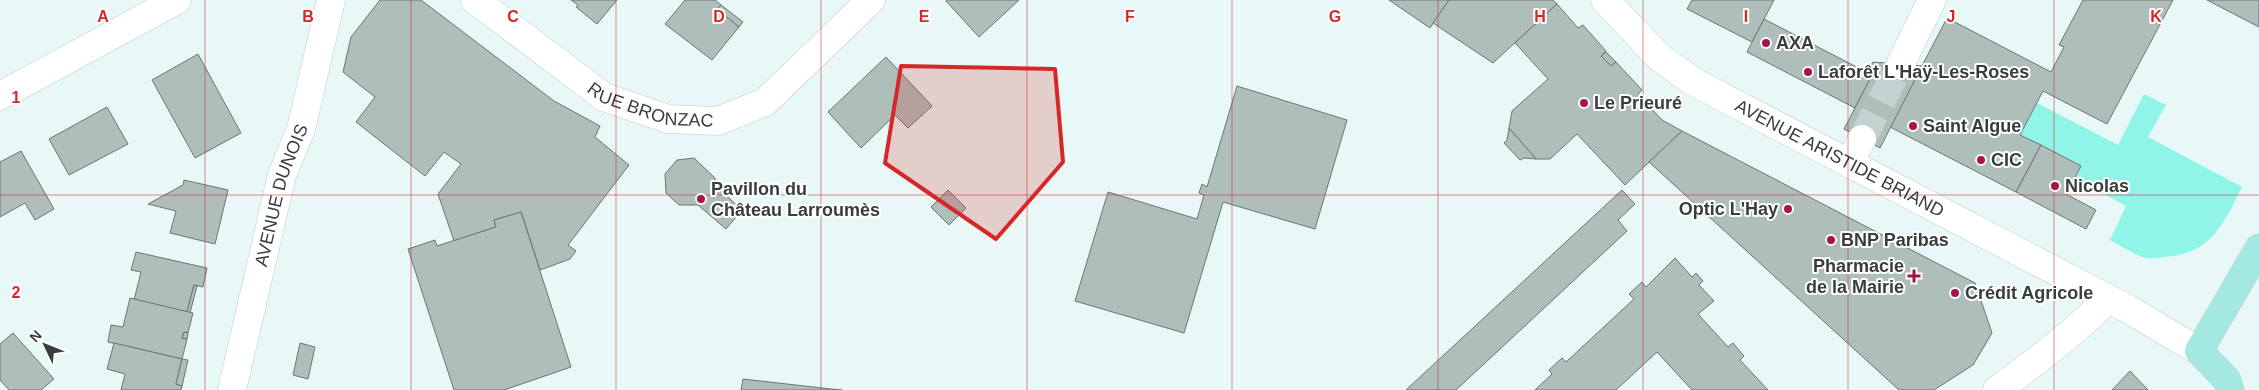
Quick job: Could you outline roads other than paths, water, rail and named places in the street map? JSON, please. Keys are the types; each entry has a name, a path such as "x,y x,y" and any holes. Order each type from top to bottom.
{"main road":[{"path":"2230,390 2227,380 2199,351 2259,248"}],"street":[{"path":"0,96 177,0"},
{"name":"AVENUE DUNOIS","path":"232,390 282,175 301,129 332,0"},
{"name":"RUE BRONZAC","path":"475,0 604,96 668,119 718,121 765,102 870,0"},
{"name":"AVENUE ARISTIDE BRIAND","path":"1605,0 1659,56 1694,82 2108,299 2199,351"},
{"path":"1900,65 1932,0"},
{"path":"1850,163 1862,139"},
{"path":"1996,390 2080,326 2108,299"}],"tunnel":[{"path":"1862,139 1900,65"}],"place":[{"name":"AXA","path":"1766,43"},
{"name":"Laforêt L'Haÿ-Les-Roses","path":"1808,72"},
{"name":"Le Prieuré","path":"1584,103"},
{"name":"Saint Algue","path":"1913,126"},
{"name":"CIC","path":"1981,160"},
{"name":"Nicolas","path":"2055,186"},
{"name":"Pavillon du Château Larroumès","path":"701,199"},
{"name":"Optic L'Hay","path":"1788,209"},
{"name":"BNP Paribas","path":"1831,240"},
{"name":"Pharmacie de la Mairie","path":"1914,276"},
{"name":"Crédit Agricole","path":"1955,293"}]}
